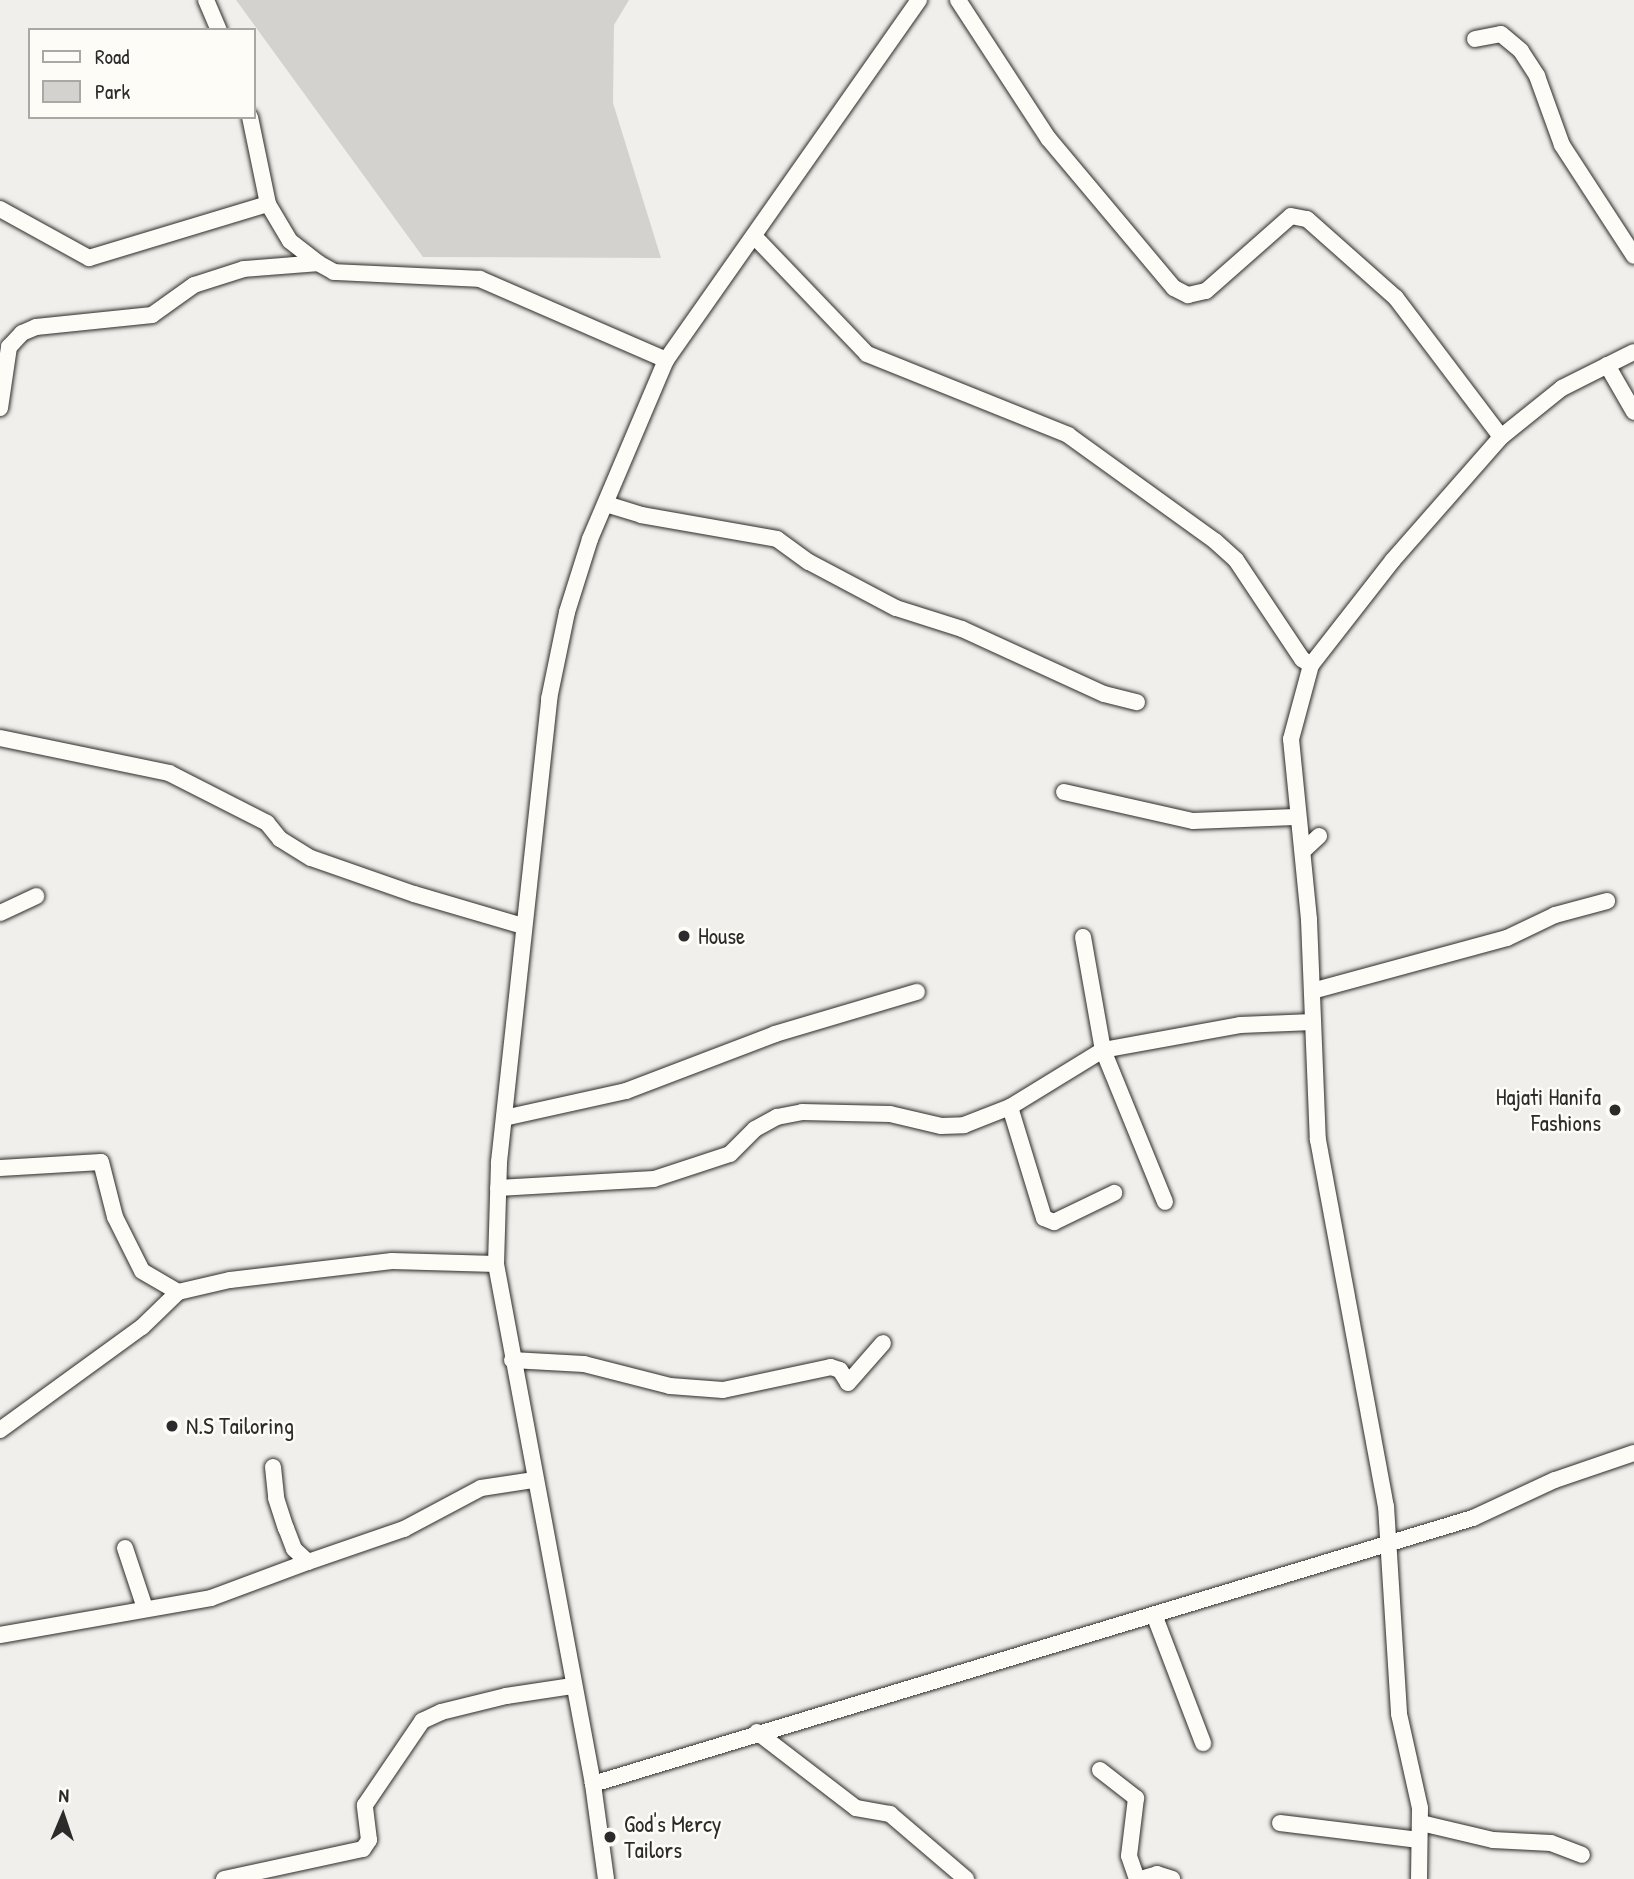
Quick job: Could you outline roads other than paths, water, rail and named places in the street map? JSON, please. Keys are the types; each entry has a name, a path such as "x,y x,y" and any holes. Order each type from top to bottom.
{"street":[{"path":"206,0 218,28"},
{"path":"606,1879 593,1783 572,1686 496,1264 498,1188 504,1118 549,699 567,612 606,504 666,360 919,0"},
{"path":"958,0 1048,138 1174,288 1188,295 1206,291 1291,216 1307,219 1396,298 1501,436"},
{"path":"1475,39 1501,34 1521,51 1537,76 1562,145 1634,256"},
{"path":"250,119 268,204 290,241 318,263 334,272 480,279 666,360"},
{"path":"0,209 89,258 268,204"},
{"path":"754,236 867,354 1068,435 1215,541 1236,560 1302,659 1311,665"},
{"path":"0,408 9,347 29,330 152,315 194,285 244,269 318,263"},
{"path":"1419,1879 1420,1832 1399,1713 1386,1506 1351,1304 1323,1182 1303,851 1295,817 1290,739 1311,665 1392,560 1501,436 1562,388 1634,352"},
{"path":"1607,365 1634,412"},
{"path":"606,504 641,515 776,538 809,562 897,608 962,629 1104,694 1137,702"},
{"path":"0,738 169,773 267,823 280,839 311,858 523,926"},
{"path":"1064,792 1193,821 1295,817"},
{"path":"1303,851 1319,835"},
{"path":"0,913 36,897"},
{"path":"1312,990 1507,937 1555,915 1607,901"},
{"path":"1083,937 1103,1050 1165,1202"},
{"path":"504,1118 626,1091 775,1034 917,992"},
{"path":"498,1188 653,1179 730,1154 755,1129 776,1117 802,1112 890,1114 941,1126 964,1125 1010,1107 1103,1050 1240,1026 1313,1022"},
{"path":"1010,1107 1044,1218 1054,1222 1114,1193"},
{"path":"0,1168 101,1162 115,1217 142,1271 178,1292"},
{"path":"0,1430 142,1327 178,1292 230,1280 392,1261 496,1264"},
{"path":"512,1360 584,1364 670,1386 723,1390 831,1367 840,1370 848,1383 883,1343"},
{"path":"593,1783 1050,1642 1155,1617 1387,1542 1474,1518 1555,1480 1634,1453"},
{"path":"273,1467 276,1498 286,1528 294,1549 308,1562"},
{"path":"0,1635 211,1598 404,1529 481,1488 534,1480"},
{"path":"125,1548 145,1608"},
{"path":"1155,1617 1203,1743"},
{"path":"224,1879 363,1849 369,1840 365,1805 422,1721 441,1712 506,1696 572,1686"},
{"path":"758,1732 856,1808 890,1814 966,1879"},
{"path":"1100,1770 1136,1798 1129,1856 1139,1879 1157,1874 1172,1879"},
{"path":"1280,1823 1551,1843 1582,1855"}],"place":[{"name":"House","path":"684,936"},
{"name":"Hajati Hanifa Fashions","path":"1615,1110"},
{"name":"N.S Tailoring","path":"172,1426"},
{"name":"God's Mercy Tailors","path":"610,1837"}]}
